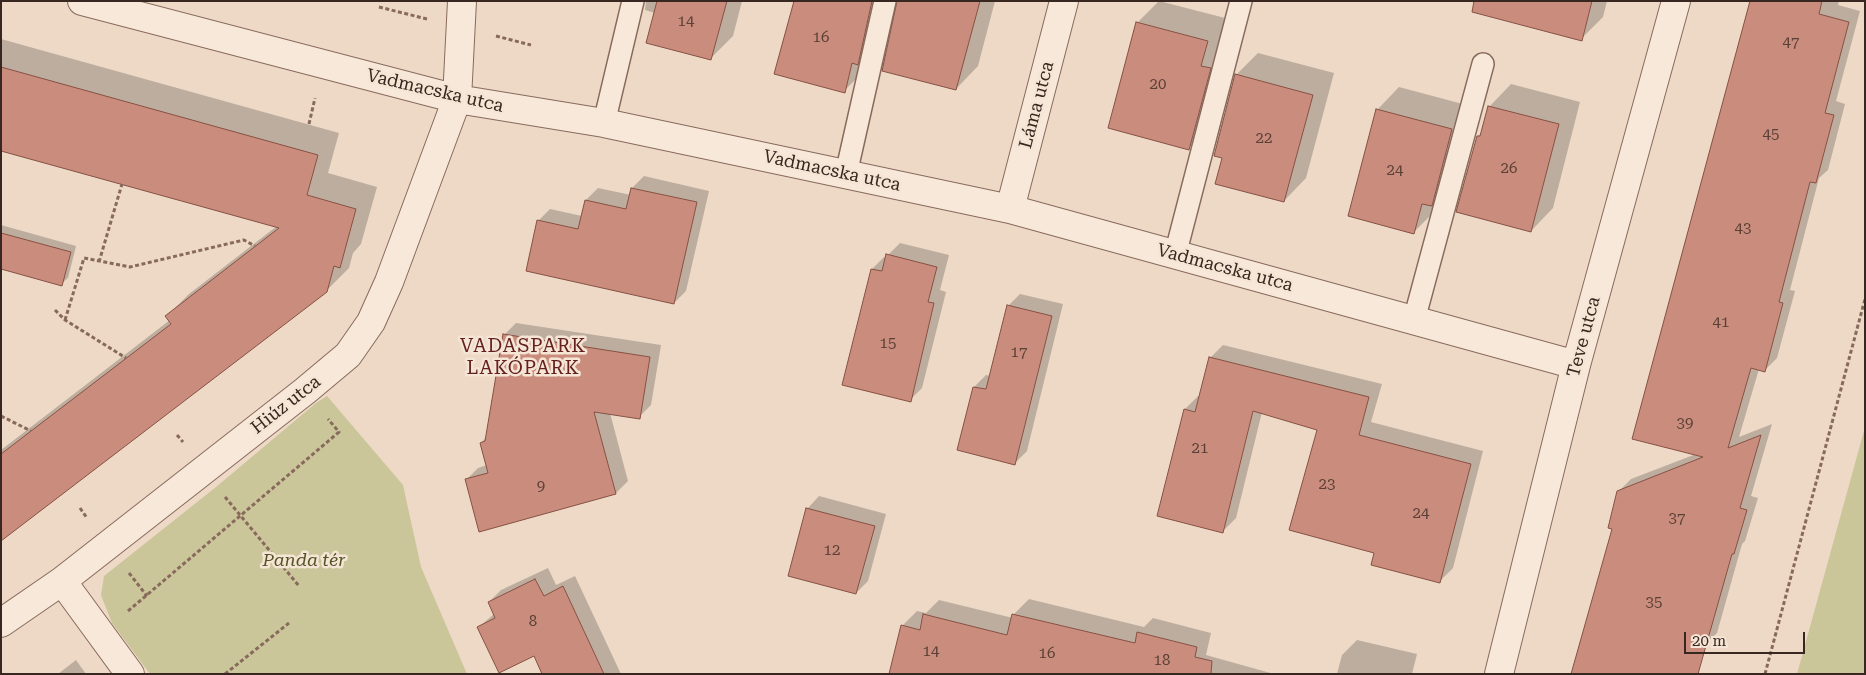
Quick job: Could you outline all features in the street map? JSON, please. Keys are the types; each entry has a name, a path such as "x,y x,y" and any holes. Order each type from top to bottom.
{"street":[{"name":"Vadmacska utca","path":"82,1 457,99 604,123 1010,209 1576,365"},
{"name":"Hiúz utca","path":"1,623 62,581 202,469 305,391 348,355 370,322 389,282 457,99 462,1"},
{"name":"Láma utca","path":"1010,209 1064,1"},
{"name":"Teve utca","path":"1499,674 1576,365 1676,1"},
{"path":"62,581 130,674"}],"lane":[{"path":"604,123 633,1"},
{"path":"846,174 885,1"},
{"path":"1175,255 1241,1"},
{"path":"1414,320 1483,64"}],"path":[{"path":"99,262 122,184"},
{"path":"64,320 84,258 130,267 244,240 256,246"},
{"path":"1765,674 1865,298"},
{"path":"55,310 64,320 126,358"},
{"path":"123,615 338,432 305,391"},
{"path":"1,416 31,431"},
{"path":"177,435 202,469 299,586"},
{"path":"225,674 289,623"}],"green space":[{"name":"Panda tér","path":"327,396 403,485 421,567 467,674 150,674 112,623 101,595 104,576"},
{"path":"1865,427 1865,674 1797,674"}],"building":[{"path":"657,1 727,1 711,60 646,43"},
{"path":"794,1 872,1 858,65 852,63 845,93 774,74"},
{"path":"897,1 980,1 956,90 882,71"},
{"path":"1474,1 1592,1 1582,41 1472,12"},
{"path":"1750,1 1822,1 1819,14 1849,22 1825,113 1834,115 1816,183 1810,182 1779,302 1783,303 1765,372 1751,368 1728,448 1761,435 1740,508 1747,510 1734,554 1732,554 1698,674 1571,674 1612,529 1608,528 1617,491 1703,457 1632,439"},
{"path":"1136,22 1208,41 1201,66 1211,68 1189,150 1108,128"},
{"path":"1,67 318,155 307,195 356,209 340,268 334,266 327,292 1,541 1,454 171,324 165,316 279,228 1,151"},
{"path":"1235,74 1313,95 1284,202 1215,184 1222,158 1214,156"},
{"path":"1488,106 1559,124 1531,232 1456,212 1477,136 1480,136"},
{"path":"1376,109 1452,129 1432,206 1422,204 1414,234 1348,216"},
{"path":"631,188 697,202 674,304 526,271 537,220 578,229 585,200 626,209"},
{"path":"1,233 71,252 62,286 1,269"},
{"path":"886,254 937,267 928,302 934,303 911,402 842,385 871,269 882,271"},
{"path":"1007,305 1052,316 1015,465 957,450 973,387 986,389"},
{"path":"503,334 650,357 640,419 594,412 616,494 479,532 465,479 488,473 480,443 485,441"},
{"path":"1209,357 1369,397 1359,435 1471,464 1440,583 1371,565 1374,553 1289,530 1317,430 1253,411 1223,533 1157,516 1184,409 1195,412"},
{"path":"806,508 875,526 856,594 788,576"},
{"path":"535,579 544,596 563,586 604,674 542,674 534,656 499,673 477,627 495,618 488,602"},
{"path":"923,614 1007,635 1012,614 1135,643 1137,632 1197,647 1195,657 1212,661 1211,674 889,674 901,625 920,630"}],"district":[{"name":"VADASPARK LAKÓPARK","path":"523,357"}]}
